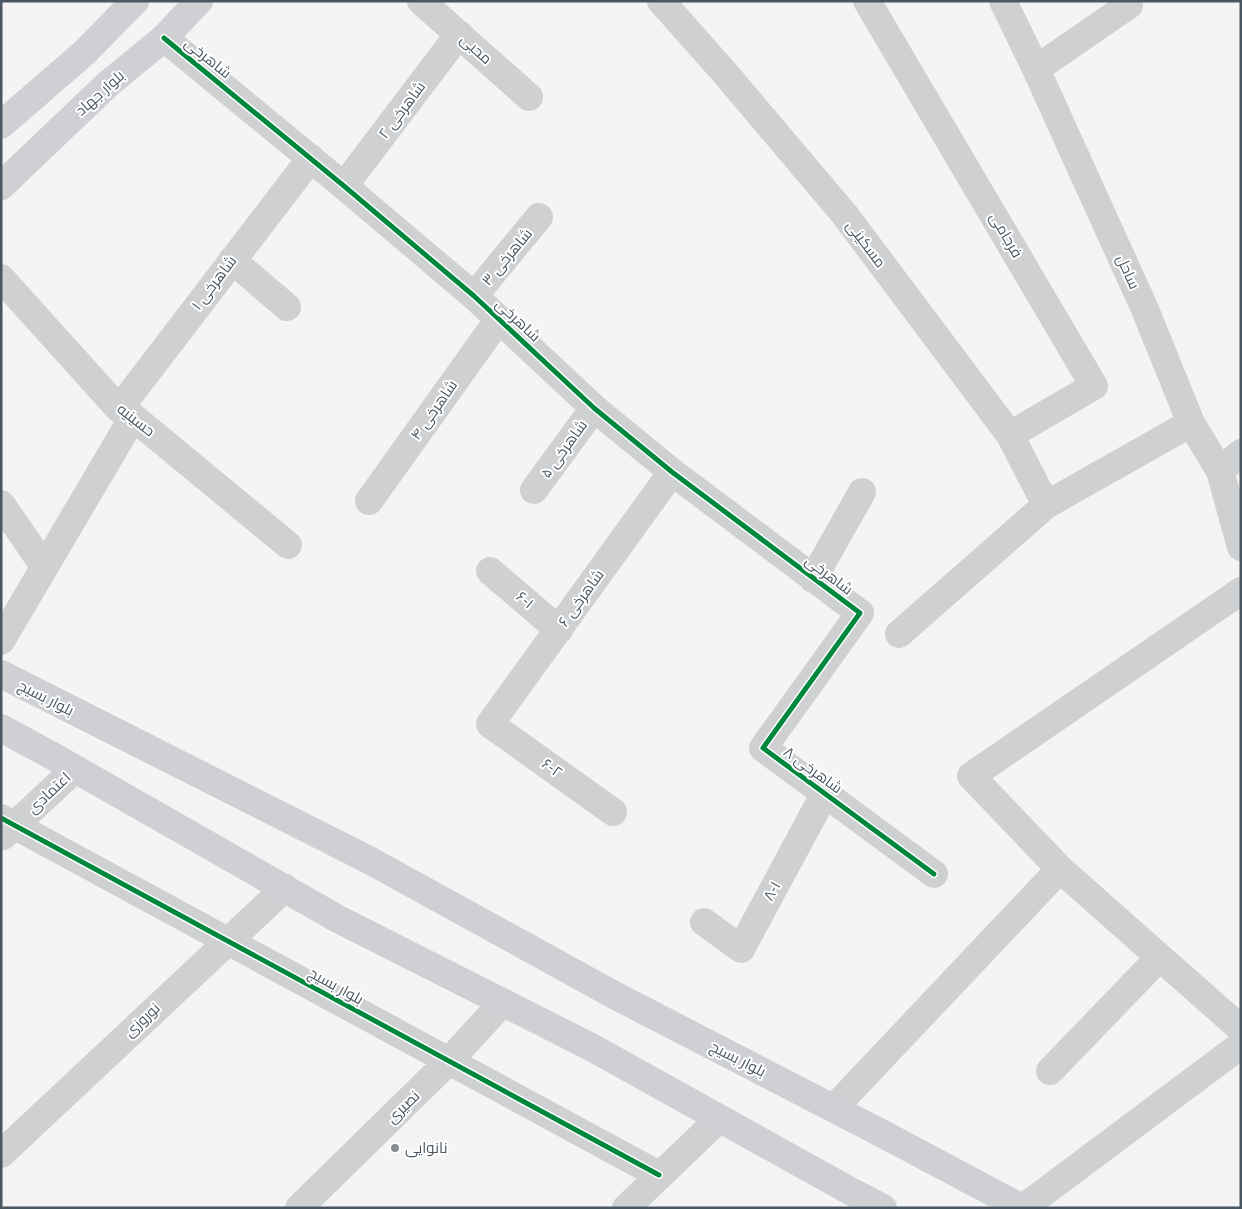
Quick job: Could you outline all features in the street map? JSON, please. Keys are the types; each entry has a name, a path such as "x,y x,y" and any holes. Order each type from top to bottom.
{"main road":[{"path":"1,125 85,52 135,1"},
{"name":"بلوار جهاد","path":"1,186 108,84 164,38 199,1"},
{"path":"85,52 108,84"},
{"name":"بلوار بسیج","path":"1,674 369,860 616,996 834,1108 1022,1208"},
{"path":"1,728 338,919 591,1047 883,1208"}],"street":[{"name":"محبی","path":"421,1 530,97"},
{"name":"مسکینی","path":"661,1 845,215 1010,435 1046,505"},
{"name":"فرجامی","path":"867,1 1094,386 1010,435"},
{"name":"ساحل","path":"1003,1 1036,69 1144,307 1191,424 1220,471 1241,547"},
{"path":"1036,69 1129,5 1127,1"},
{"name":"شاهرخی ۲","path":"344,186 459,34"},
{"name":"شاهرخی","path":"164,38 474,296 594,408 672,472 860,613"},
{"name":"شاهرخی ۱","path":"1,642 126,413 232,260 310,158"},
{"name":"شاهرخی ۳","path":"474,296 539,217"},
{"path":"232,260 287,307"},
{"name":"حسینیه","path":"1,278 126,413 288,545"},
{"name":"شاهرخی ۴","path":"370,501 499,319"},
{"name":"شاهرخی ۵","path":"534,490 594,408"},
{"path":"899,634 1046,505 1191,424"},
{"path":"1220,471 1241,453"},
{"name":"شاهرخی ۶","path":"490,724 672,472"},
{"path":"813,579 862,492"},
{"path":"1,504 44,566"},
{"name":"۶-۱","path":"490,571 559,630"},
{"path":"1241,591 971,776 1060,869 1241,1029"},
{"name":"شاهرخی ۸","path":"860,613 763,748 934,874"},
{"name":"۶-۲","path":"490,724 613,812"},
{"name":"اعتمادی","path":"6,827 75,769"},
{"name":"۸-۱","path":"704,922 741,949 825,793"},
{"name":"بلوار بسیج","path":"6,827 227,940 659,1176"},
{"path":"834,1108 1060,869"},
{"name":"نوروزی","path":"1,1154 227,940 285,888"},
{"path":"1050,1071 1159,958"},
{"name":"نصیری","path":"299,1208 449,1061 503,1002"},
{"path":"1022,1208 1241,1045"},
{"path":"626,1208 719,1119"}],"cycle path":[{"path":"164,38 474,296 594,408 672,472 860,613 763,748 934,874"},
{"path":"1,818 659,1175"}],"place":[{"name":"نانوایی","path":"395,1148"}]}
